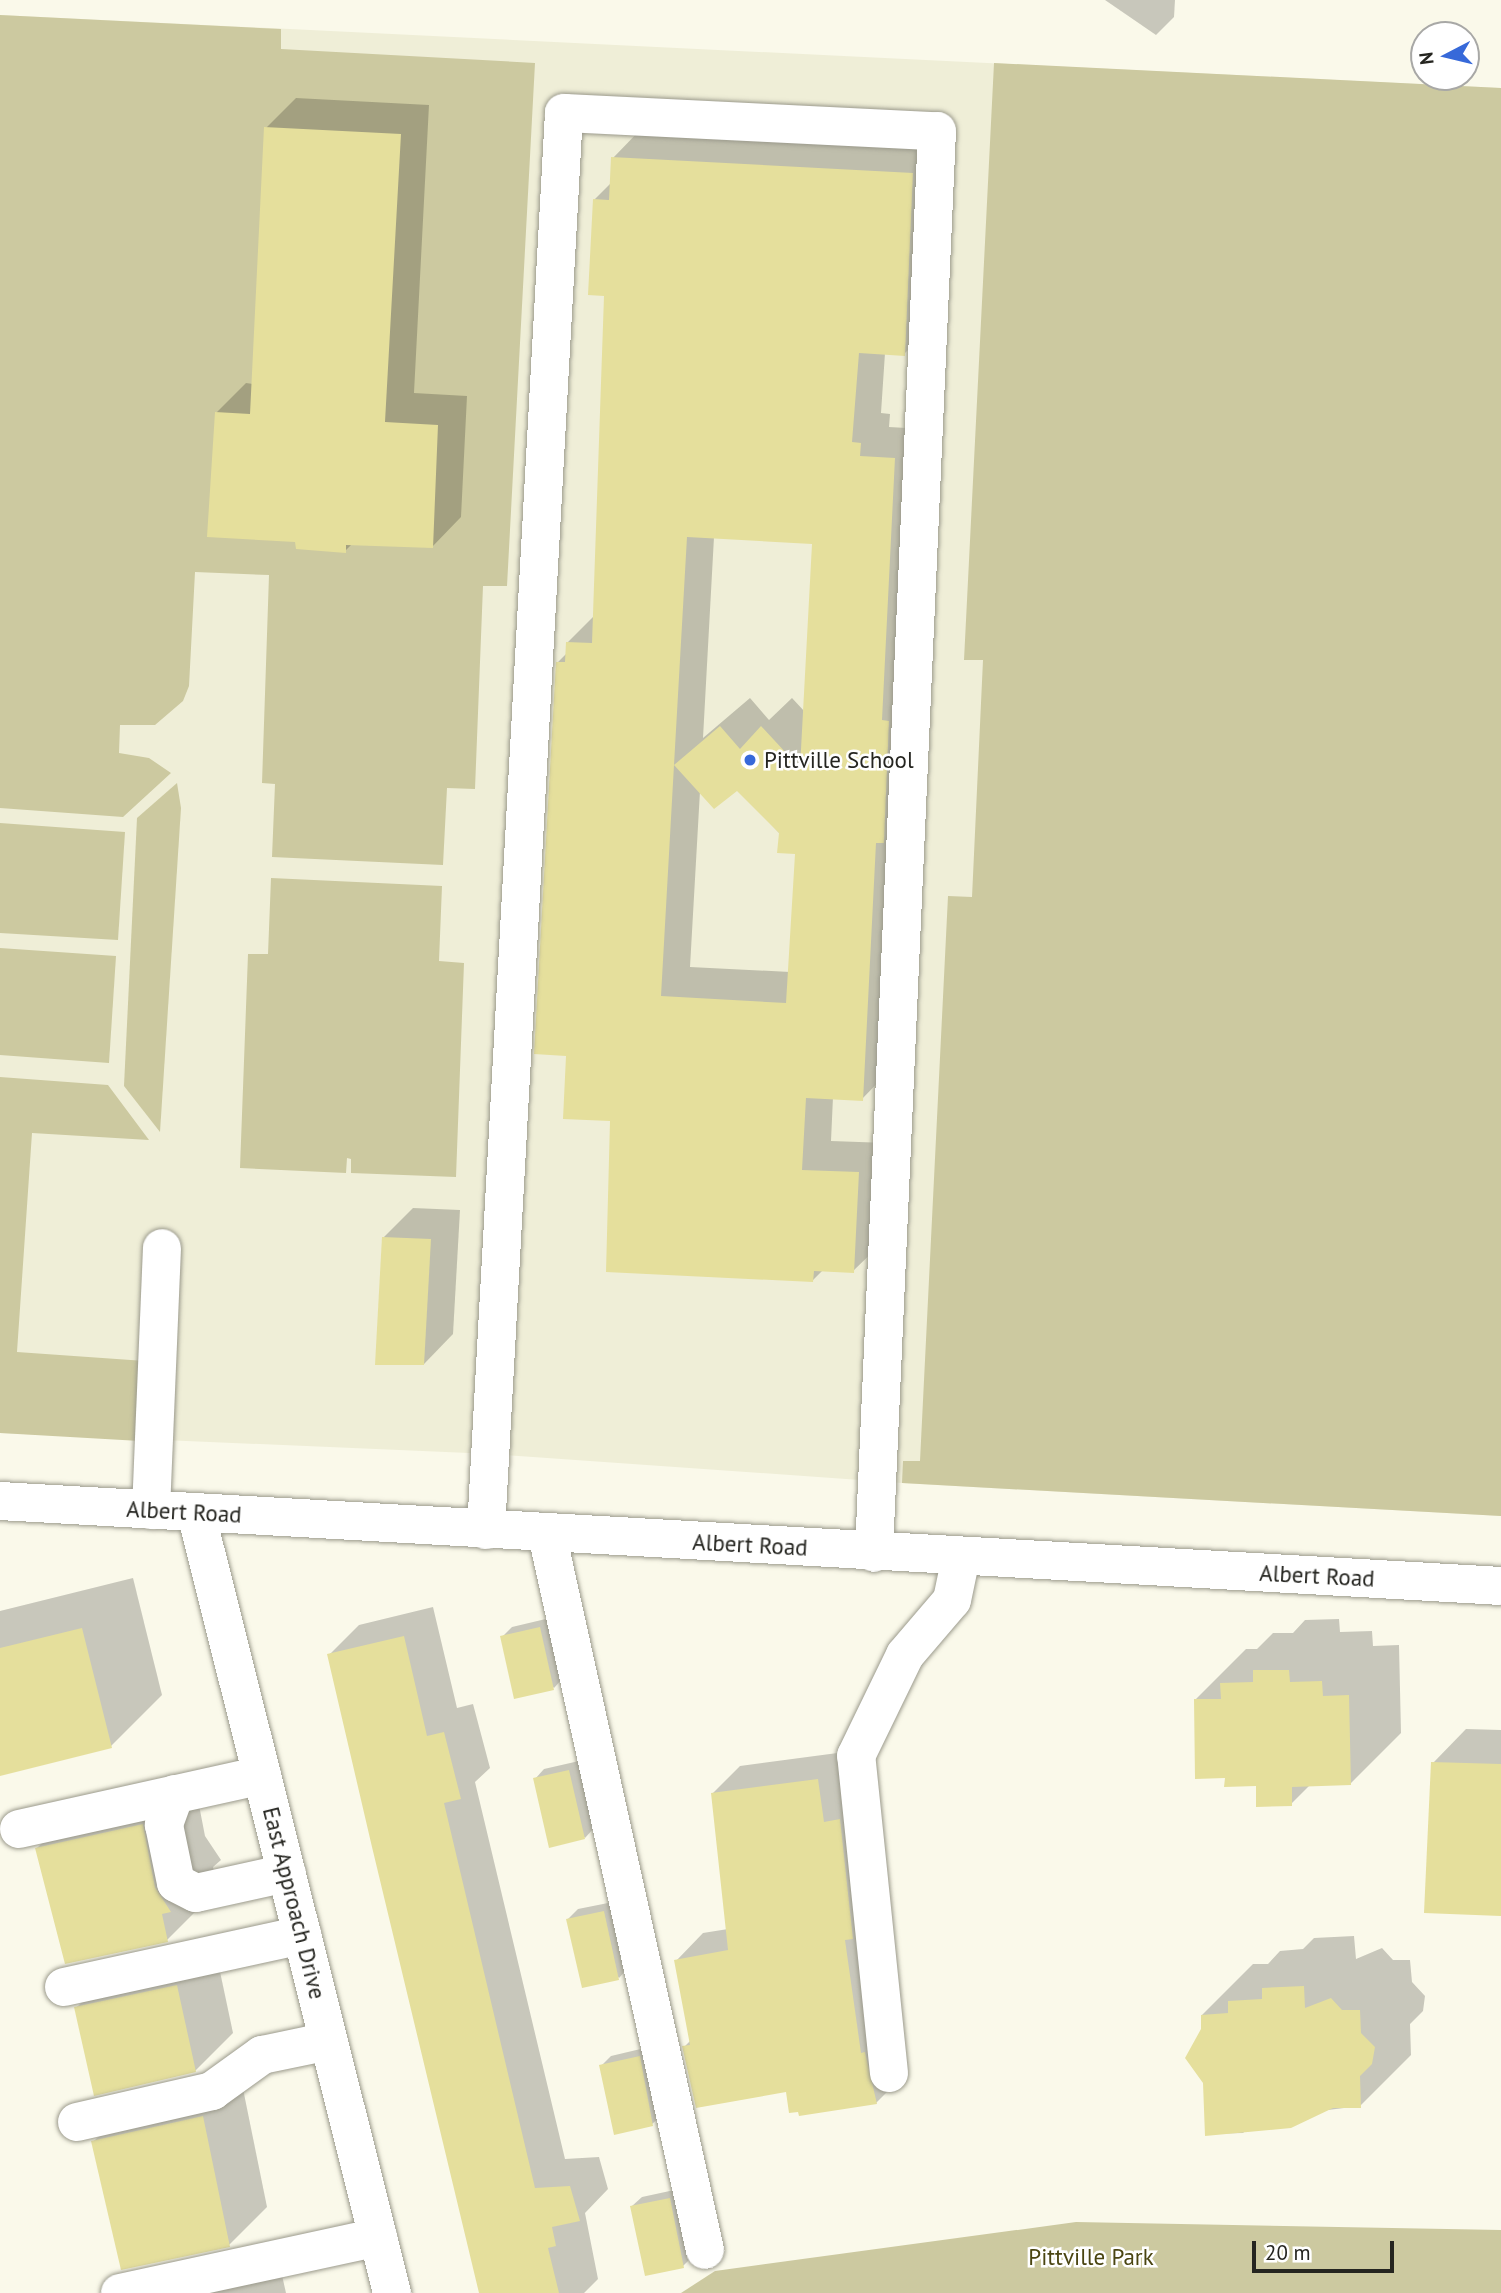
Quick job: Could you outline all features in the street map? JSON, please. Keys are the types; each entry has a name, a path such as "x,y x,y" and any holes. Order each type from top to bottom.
{"street":[{"path":"486,1530 564,113 937,131 874,1553"},
{"path":"151,1510 162,1248"},
{"name":"Albert Road","path":"0,1501 874,1553 1501,1586"},
{"name":"East Approach Drive","path":"196,1513 393,2293"},
{"path":"547,1534 705,2250"},
{"path":"889,2073 856,1756 905,1655 952,1600 961,1557"},
{"path":"19,1829 262,1774"},
{"path":"175,1794 164,1825 176,1883 196,1893 287,1873"},
{"path":"64,1987 302,1935"},
{"path":"77,2122 212,2091 262,2055 329,2041"},
{"path":"120,2292 268,2276 378,2237"}],"shaded area":[{"name":"Pittville School","path":"0,15 1410,84 1410,91 1480,91 1480,87 1501,88 1501,1516 902,1483 492,1454 0,1433"}],"green space":[{"path":"0,15 281,29 281,49 535,63 507,586 483,586 475,789 447,788 443,865 272,857 275,784 262,783 269,575 195,572 189,686 183,701 155,725 120,725 119,753 149,758 171,773 123,817 0,808"},
{"path":"994,63 1410,84 1410,91 1480,91 1480,87 1501,88 1501,1516 902,1483 903,1461 920,1461 948,896 972,897 983,660 964,660"},
{"path":"177,783 181,808 160,1132 124,1086 137,818"},
{"path":"0,823 125,832 118,940 0,933"},
{"path":"271,878 442,886 439,961 464,963 456,1177 351,1173 351,1159 347,1158 346,1173 240,1168 248,954 268,954"},
{"path":"0,948 116,956 109,1063 0,1055"},
{"path":"0,1077 108,1085 149,1140 32,1133 17,1352 145,1361 140,1441 0,1433"},
{"name":"Pittville Park","path":"1076,2222 1501,2230 1501,2293 681,2293 715,2271"}],"building":[{"path":"264,127 401,134 385,422 438,425 433,548 346,545 346,553 296,549 295,542 207,537 215,412 250,414"},
{"path":"611,157 913,173 905,356 859,353 852,442 861,443 860,456 895,458 882,720 889,721 884,843 876,843 863,1101 806,1098 802,1170 859,1172 854,1273 814,1271 813,1282 606,1272 610,1121 563,1119 566,1056 534,1054 556,662 565,662 566,642 592,643 604,296 588,295 593,199 609,200","holes":["687,537 812,544 800,768 761,726 740,749 720,726 674,765","674,765 714,809 737,791 779,833 777,853 795,854 786,1003 661,996"]},
{"path":"382,1237 431,1239 424,1365 375,1365"},
{"path":"540,1627 554,1690 514,1699 500,1636"},
{"path":"82,1628 112,1748 0,1776 0,1648"},
{"path":"404,1636 427,1736 444,1732 461,1799 444,1803 535,2188 570,2186 580,2221 552,2227 556,2246 548,2248 559,2293 479,2293 372,1847 327,1654"},
{"path":"1253,1670 1289,1670 1290,1682 1322,1681 1323,1696 1349,1695 1351,1785 1292,1787 1292,1806 1256,1807 1256,1786 1224,1787 1225,1778 1195,1779 1194,1699 1221,1699 1220,1683 1253,1682"},
{"path":"1431,1762 1501,1764 1501,1916 1424,1913"},
{"path":"569,1770 585,1839 549,1848 533,1778"},
{"path":"818,1779 824,1822 840,1819 853,1939 845,1940 861,2053 865,2052 877,2104 799,2116 798,2112 789,2113 786,2092 696,2108 682,2046 690,2045 674,1960 728,1950 711,1793"},
{"path":"143,1824 155,1887 171,1912 162,1914 168,1942 65,1964 35,1848"},
{"path":"604,1911 619,1980 582,1988 566,1919"},
{"path":"177,1985 196,2072 94,2096 74,2007"},
{"path":"1304,1986 1305,2008 1331,1998 1342,2010 1360,2010 1361,2033 1375,2047 1372,2064 1360,2076 1361,2108 1333,2108 1291,2128 1205,2136 1203,2083 1185,2058 1201,2029 1201,2015 1228,2013 1228,2001 1262,1999 1262,1988"},
{"path":"640,2056 653,2126 614,2135 599,2065"},
{"path":"203,2116 230,2247 121,2270 91,2141"},
{"path":"670,2198 684,2268 645,2276 630,2206"}],"place":[{"name":"Pittville School","path":"750,760"}]}
